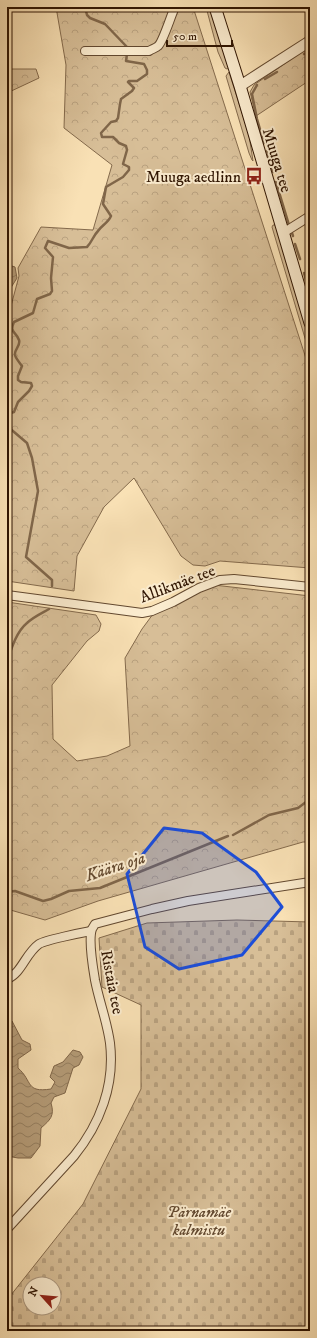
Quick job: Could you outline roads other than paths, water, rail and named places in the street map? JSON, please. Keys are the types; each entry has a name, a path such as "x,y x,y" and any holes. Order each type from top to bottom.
{"main road":[{"name":"Muuga tee","path":"215,7 310,323"}],"street":[{"path":"85,51 149,51 158,46 163,40 175,7"},
{"path":"240,86 310,41"},
{"path":"283,233 310,216"},
{"name":"Allikmäe tee","path":"7,595 142,613 152,611 199,588 220,580 234,579 310,587"},
{"name":"Ristaia tee","path":"7,1229 83,1145 95,1126 106,1099 111,1057 110,1042 93,968 91,931 95,924 188,901 310,882"},
{"path":"7,979 17,972 30,953 40,944 91,931"}],"water":[{"path":"9,265 15,267 17,278 7,294 7,266"},
{"path":"7,1018 12,1021 22,1040 30,1044 31,1050 18,1059 18,1068 33,1088 43,1090 51,1089 55,1082 50,1077 54,1066 63,1062 73,1050 80,1052 83,1057 79,1065 73,1068 65,1093 54,1097 51,1103 52,1115 41,1128 40,1146 31,1158 7,1156"}],"waterway":[{"name":"Käära oja","path":"85,7 87,15 90,18 105,24 127,47"},
{"name":"Käära oja","path":"7,414 14,412 18,402 32,386 31,383 21,382 18,380 22,366 15,355 19,340 12,328 14,322 33,313 37,299 50,294 52,291 51,278 53,257 45,248 48,241 69,248 87,247 96,233 111,216 103,204 106,187 123,177 129,170 129,167 123,164 127,150 126,146 119,143 113,137 102,137 101,133 111,122 116,121 118,118 121,99 134,88 128,82 137,81 147,74 144,64 126,61 127,54"},
{"path":"265,79 277,72"},
{"path":"257,85 252,94 264,143"},
{"path":"267,151 273,172"},
{"path":"276,182 289,225"},
{"path":"295,244 300,259"},
{"path":"304,273 307,284"},
{"name":"Käära oja","path":"7,426 27,443 32,458 38,491 26,557 52,580 52,586"},
{"name":"Käära oja","path":"7,662 14,641 23,627 32,619 49,609"},
{"name":"Käära oja","path":"233,835 269,815 298,808 310,799"},
{"name":"Käära oja","path":"7,892 15,891 43,901 69,891 100,888 228,836"}],"place":[{"name":"Muuga aedlinn","path":"254,176"}],"park label":[{"name":"Pärnamäe kalmistu","path":"199,1220"}]}
